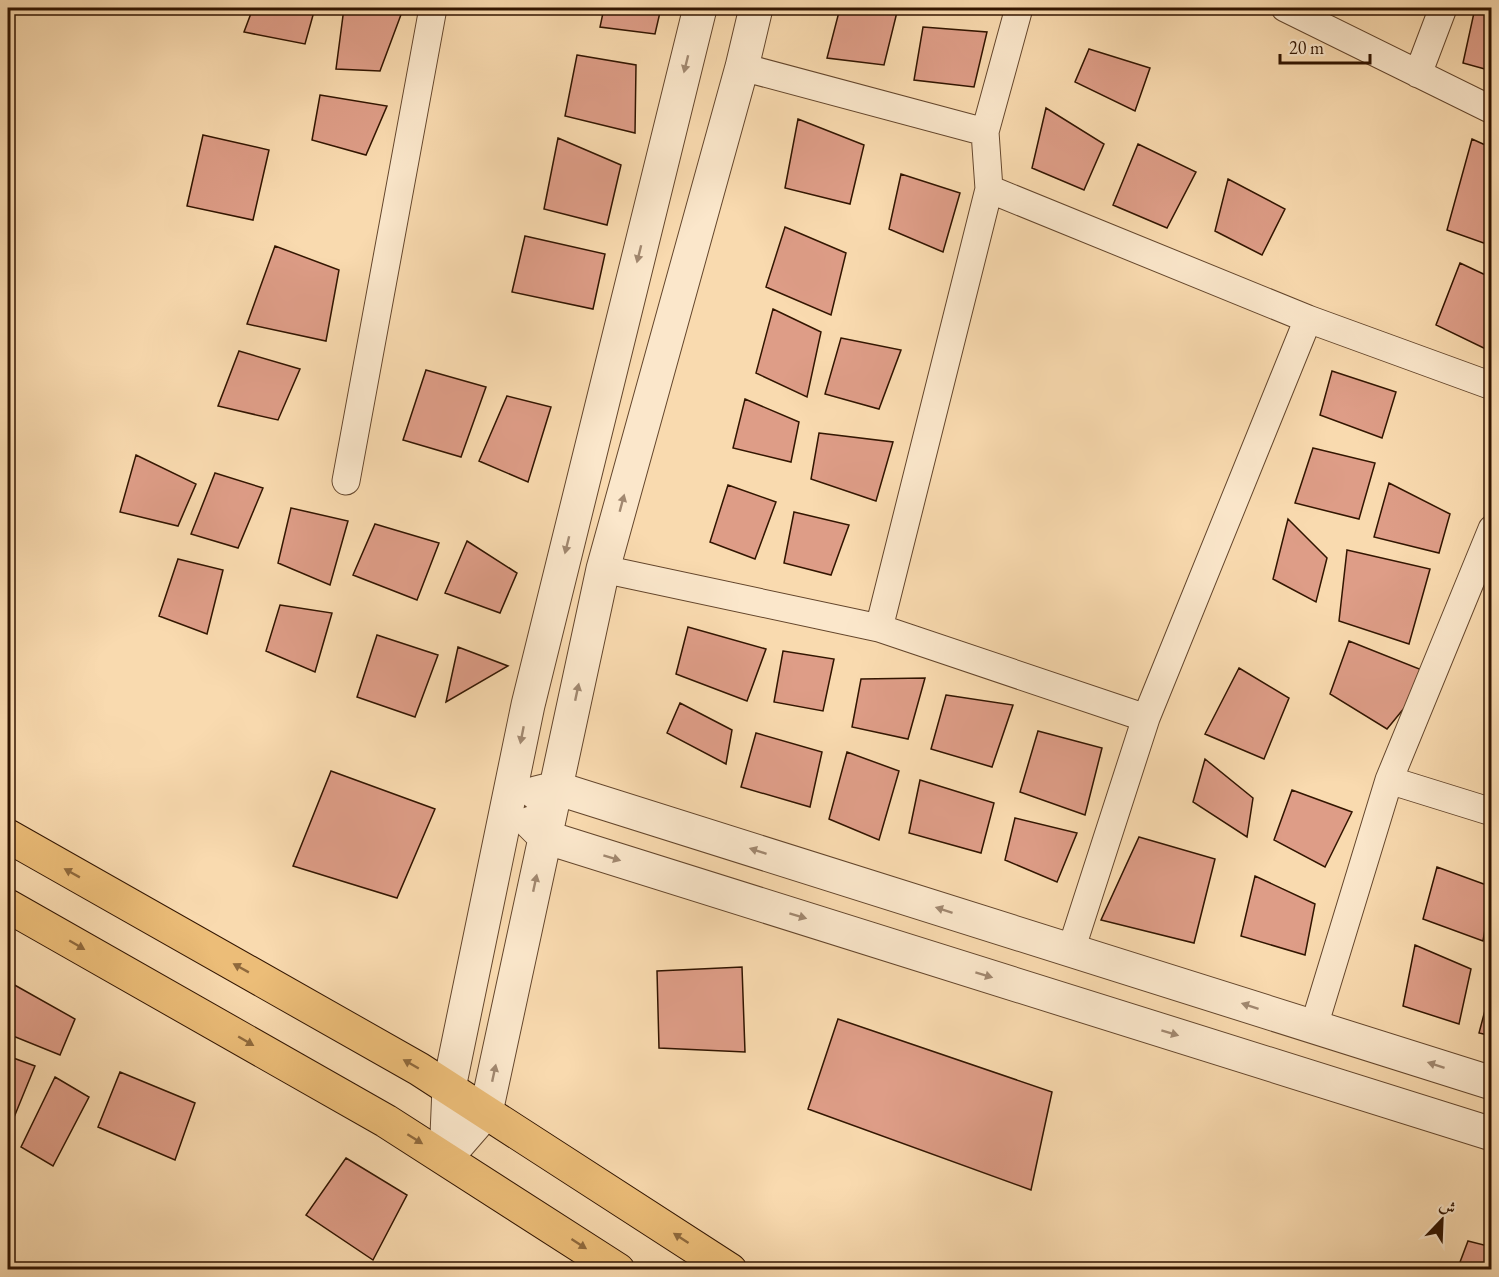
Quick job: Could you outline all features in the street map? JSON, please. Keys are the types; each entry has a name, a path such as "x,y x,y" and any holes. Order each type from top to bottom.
{"main road":[{"path":"8,836 419,1069 730,1269"},
{"path":"8,906 386,1121 618,1269"}],"street":[{"path":"346,481 433,8"},
{"path":"446,1158 449,1088 528,705 700,8"},
{"path":"446,1158 486,1112 603,568 742,67 756,8"},
{"path":"879,628 989,189 985,132 1019,8"},
{"path":"1285,8 1491,110"},
{"path":"1418,74 1443,8"},
{"path":"742,67 985,132"},
{"path":"989,189 1308,319 1491,386"},
{"path":"1071,950 1146,718 1308,319"},
{"path":"1314,1026 1389,780 1491,529"},
{"path":"603,568 879,628 1146,718"},
{"path":"1389,780 1491,812"},
{"path":"508,800 556,788 1491,1083"},
{"path":"508,800 545,837 1491,1134"}],"building":[{"path":"253,8 315,8 305,44 244,32"},
{"path":"344,8 390,8 402,12 380,71 336,69"},
{"path":"604,8 661,8 655,34 600,27"},
{"path":"840,8 898,8 884,65 827,58"},
{"path":"1475,8 1492,11 1492,71 1463,63"},
{"path":"923,27 987,32 974,87 914,80"},
{"path":"1089,49 1150,68 1135,111 1075,82"},
{"path":"577,55 636,65 635,133 565,116"},
{"path":"320,95 387,106 366,155 312,140"},
{"path":"1046,108 1104,144 1084,190 1032,168"},
{"path":"798,119 864,145 850,204 785,188"},
{"path":"203,135 269,150 253,220 187,206"},
{"path":"558,138 621,165 607,225 544,209"},
{"path":"1472,139 1492,148 1492,246 1447,230"},
{"path":"1138,144 1196,172 1167,228 1113,205"},
{"path":"901,174 960,193 943,252 889,229"},
{"path":"1228,179 1285,209 1262,255 1215,231"},
{"path":"785,227 846,253 831,315 766,287"},
{"path":"525,236 605,254 593,309 512,292"},
{"path":"275,246 339,270 326,341 247,324"},
{"path":"1460,263 1492,278 1492,352 1436,325"},
{"path":"773,309 821,332 807,397 756,373"},
{"path":"841,338 901,350 879,409 825,394"},
{"path":"239,351 300,369 278,420 218,406"},
{"path":"426,370 486,387 461,457 403,440"},
{"path":"1332,371 1396,392 1382,438 1320,415"},
{"path":"507,396 551,407 528,482 479,461"},
{"path":"745,399 799,422 791,462 733,448"},
{"path":"819,433 893,442 876,501 811,479"},
{"path":"1313,448 1375,463 1359,519 1295,503"},
{"path":"136,455 196,484 178,526 120,512"},
{"path":"215,473 263,488 238,548 191,534"},
{"path":"1389,483 1450,514 1439,553 1374,537"},
{"path":"728,485 776,502 755,559 710,542"},
{"path":"291,508 348,521 330,585 278,563"},
{"path":"794,512 849,525 831,575 784,563"},
{"path":"1288,519 1327,558 1316,602 1273,579"},
{"path":"375,524 439,543 417,600 353,575"},
{"path":"467,541 517,573 500,613 445,593"},
{"path":"1347,550 1430,569 1409,644 1339,621"},
{"path":"178,559 223,570 207,634 159,616"},
{"path":"280,605 332,613 315,672 266,651"},
{"path":"688,627 766,649 747,701 676,674"},
{"path":"377,635 438,655 415,717 357,697"},
{"path":"1349,641 1432,674 1387,729 1330,694"},
{"path":"458,647 508,666 446,702"},
{"path":"783,651 834,659 823,711 774,702"},
{"path":"1239,668 1289,698 1264,759 1205,734"},
{"path":"925,678 908,739 852,727 861,679"},
{"path":"946,695 1013,705 992,767 931,749"},
{"path":"680,703 732,730 726,764 667,733"},
{"path":"1038,731 1102,748 1085,815 1020,792"},
{"path":"756,733 822,752 810,807 741,787"},
{"path":"847,752 899,771 879,840 829,819"},
{"path":"1205,759 1253,798 1247,837 1193,802"},
{"path":"331,771 435,809 397,898 293,866"},
{"path":"920,780 994,803 981,853 909,833"},
{"path":"1292,790 1352,812 1325,867 1274,840"},
{"path":"1015,818 1077,833 1057,882 1005,860"},
{"path":"1139,837 1215,859 1194,943 1101,920"},
{"path":"1437,867 1492,887 1483,941 1423,919"},
{"path":"1255,876 1315,904 1305,955 1241,936"},
{"path":"1415,945 1471,969 1459,1024 1403,1006"},
{"path":"742,967 745,1052 659,1048 657,971"},
{"path":"11,983 75,1019 60,1055 8,1034 8,993"},
{"path":"1492,984 1492,1036 1479,1033"},
{"path":"838,1019 1052,1092 1031,1190 808,1109"},
{"path":"8,1056 35,1066 8,1132"},
{"path":"120,1072 195,1103 175,1160 98,1127"},
{"path":"55,1077 89,1097 53,1166 21,1147"},
{"path":"346,1158 407,1195 373,1260 306,1215"},
{"path":"1468,1241 1492,1247 1492,1270 1457,1270"}]}
